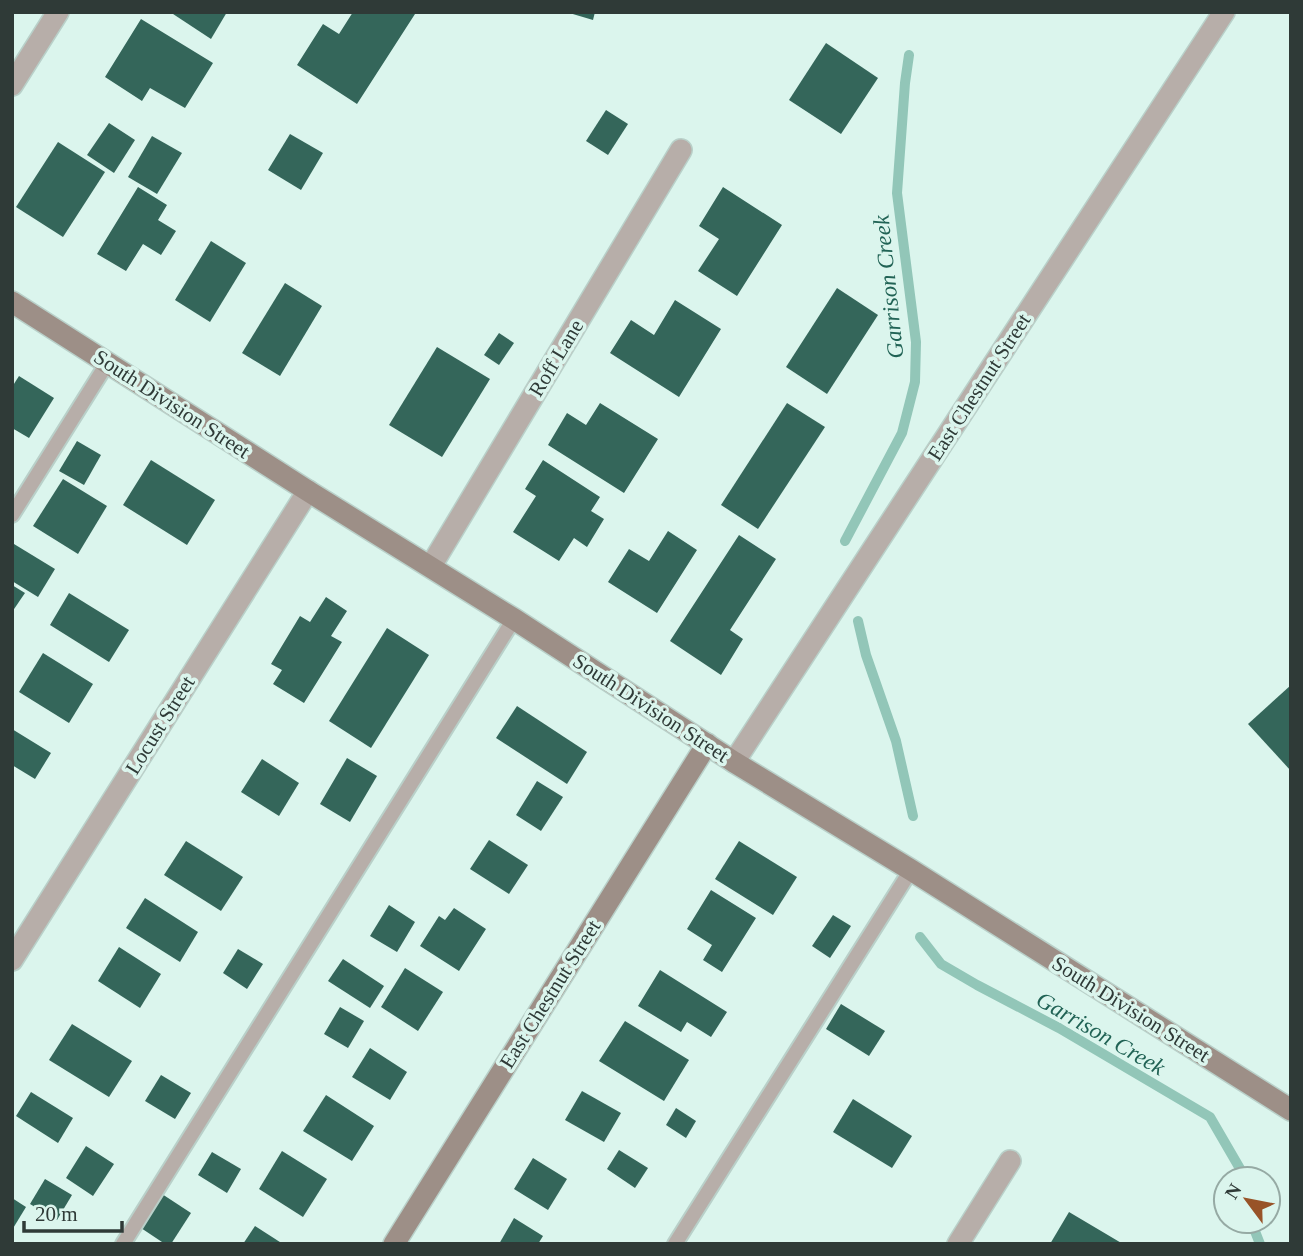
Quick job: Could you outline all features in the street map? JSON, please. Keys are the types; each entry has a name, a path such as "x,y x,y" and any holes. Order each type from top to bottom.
{"street":[{"path":"12,85 58,12"},
{"name":"East Chestnut Street","path":"734,762 1224,12"},
{"name":"Roff Lane","path":"431,566 681,150"},
{"name":"South Division Street","path":"12,302 308,491 431,566 734,762 911,870 1291,1110"},
{"name":"Locust Street","path":"12,960 308,491"},
{"name":"East Chestnut Street","path":"394,1244 707,744"},
{"path":"958,1244 1010,1161"}],"lane":[{"path":"12,515 108,362"},
{"path":"123,1244 514,619"},
{"path":"675,1244 911,870"}],"building":[{"path":"170,12 227,12 211,39"},
{"path":"353,12 415,14 357,104 297,65 323,24 339,34"},
{"path":"566,12 595,12 593,20"},
{"path":"141,19 213,63 185,108 150,88 142,101 105,77"},
{"path":"826,43 878,78 841,134 789,100"},
{"path":"606,110 628,124 608,155 586,141"},
{"path":"109,123 135,140 114,173 87,155"},
{"path":"290,134 323,153 301,190 268,170"},
{"path":"152,136 182,153 157,194 128,177"},
{"path":"58,142 105,172 63,237 16,207"},
{"path":"138,187 167,205 158,220 176,231 161,255 143,244 126,271 97,254"},
{"path":"723,187 782,225 737,296 698,271 719,239 699,226"},
{"path":"211,241 246,263 210,322 175,300"},
{"path":"285,283 322,306 280,376 242,353"},
{"path":"837,288 878,315 827,394 786,367"},
{"path":"675,300 721,329 679,397 610,353 631,320 654,335"},
{"path":"499,333 514,343 499,365 484,355"},
{"path":"437,347 490,379 442,457 389,425"},
{"path":"19,376 54,398 29,438 12,428 12,387"},
{"path":"600,403 658,439 624,493 548,445 567,413 586,425"},
{"path":"787,403 825,427 758,529 721,505"},
{"path":"77,441 101,455 84,485 59,471"},
{"path":"151,460 215,500 187,545 123,505"},
{"path":"543,460 600,497 591,511 604,519 587,547 574,538 559,561 513,532 536,496 525,489"},
{"path":"63,479 107,506 78,554 33,526"},
{"path":"668,531 697,550 657,613 608,582 629,549 649,561"},
{"path":"739,535 776,559 730,630 743,639 721,675 670,641"},
{"path":"14,544 55,569 38,597 12,581"},
{"path":"12,585 25,593 12,612"},
{"path":"69,593 129,630 109,662 50,625"},
{"path":"326,597 347,611 331,636 342,642 304,703 273,684 282,670 271,664 300,616 310,622"},
{"path":"387,628 429,655 371,748 329,721"},
{"path":"43,653 93,684 69,723 19,692"},
{"path":"1291,685 1291,771 1248,724"},
{"path":"517,706 587,752 567,784 496,738"},
{"path":"12,729 51,753 35,779 12,765"},
{"path":"347,758 377,776 350,822 320,804"},
{"path":"262,759 299,783 279,816 241,792"},
{"path":"537,781 563,797 541,831 516,815"},
{"path":"489,840 528,865 509,894 470,869"},
{"path":"186,841 243,877 221,911 164,875"},
{"path":"739,841 797,877 773,915 715,879"},
{"path":"711,890 756,918 722,972 703,960 712,945 687,929"},
{"path":"145,898 198,932 180,962 126,928"},
{"path":"389,905 415,922 397,952 370,936"},
{"path":"454,908 486,929 459,971 420,946 439,916 445,920"},
{"path":"833,915 851,926 830,958 812,946"},
{"path":"119,947 161,974 140,1008 98,981"},
{"path":"238,949 263,964 247,989 223,973"},
{"path":"343,959 384,986 370,1008 328,981"},
{"path":"405,968 443,992 418,1031 381,1007"},
{"path":"660,970 727,1012 711,1037 687,1022 681,1032 638,1006"},
{"path":"841,1004 885,1031 869,1056 826,1029"},
{"path":"340,1007 364,1021 348,1048 324,1034"},
{"path":"625,1021 689,1060 664,1101 599,1061"},
{"path":"72,1024 132,1061 109,1097 49,1060"},
{"path":"370,1048 407,1072 390,1100 352,1077"},
{"path":"161,1075 191,1093 175,1119 145,1101"},
{"path":"582,1091 621,1113 604,1142 565,1120"},
{"path":"31,1092 73,1118 58,1143 16,1116"},
{"path":"326,1095 374,1126 352,1161 303,1131"},
{"path":"853,1099 912,1136 892,1168 833,1132"},
{"path":"676,1108 696,1121 686,1138 666,1125"},
{"path":"86,1146 114,1164 93,1196 66,1178"},
{"path":"619,1150 648,1168 635,1188 607,1169"},
{"path":"282,1151 327,1179 303,1217 259,1189"},
{"path":"212,1152 241,1169 227,1193 198,1175"},
{"path":"533,1158 567,1179 548,1210 514,1189"},
{"path":"45,1179 72,1195 57,1220 30,1204"},
{"path":"162,1194 191,1213 171,1244 165,1244 141,1228"},
{"path":"12,1198 26,1207 12,1230"},
{"path":"1069,1212 1123,1244 1050,1244"},
{"path":"514,1218 543,1236 538,1244 499,1244"},
{"path":"255,1226 283,1244 243,1244"}],"waterway":[{"name":"Garrison Creek","path":"845,541 902,433 915,382 916,342 897,193 909,55"},
{"name":"Garrison Creek","path":"858,621 866,655 896,741 913,816"},
{"name":"Garrison Creek","path":"920,937 941,964 1059,1028 1210,1117 1238,1165"},
{"name":"Garrison Creek","path":"1256,1235 1260,1244"}]}
